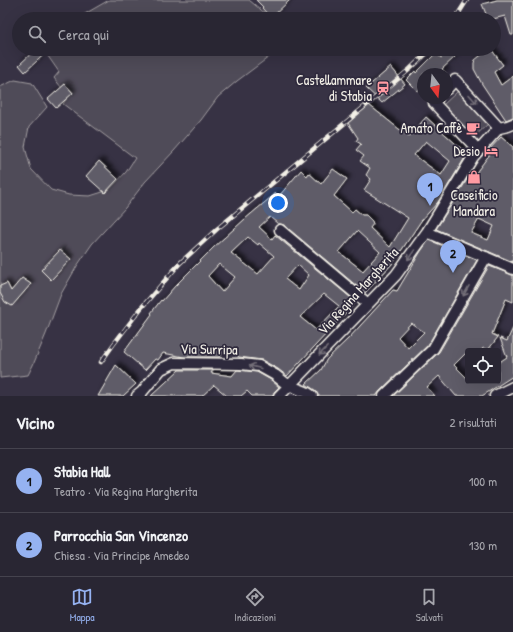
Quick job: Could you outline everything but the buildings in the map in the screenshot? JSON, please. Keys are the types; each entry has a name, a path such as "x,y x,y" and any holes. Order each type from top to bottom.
{"street":[{"path":"453,83 456,80 508,127"},
{"path":"435,104 478,150"},
{"name":"Via Regina Margherita","path":"278,396 290,386 396,275 427,232 478,150 508,127"},
{"path":"280,230 368,304"},
{"path":"427,232 513,269"},
{"path":"384,396 433,349 486,257"},
{"name":"Via Surripa","path":"139,395 161,369 174,363 241,364 259,366 290,386 301,389 312,396"},
{"path":"495,396 513,387"}],"shaded area":[{"path":"109,0 249,0 264,12 88,12"},
{"path":"48,56 271,56 218,97 201,120 92,244 61,294 46,334 28,375 0,378 0,87 15,80 32,83 47,107 29,127 25,147 31,169 51,190 69,195 90,196 109,190 126,172 135,158 63,104 68,96 54,78 59,72"},
{"path":"458,91 488,124 474,137 443,105 453,104 453,96"}],"railway":[{"path":"459,12 467,0"},
{"path":"101,362 142,307 180,263 217,229 410,69 424,56"}],"place":[{"name":"Castellammare di Stabia","path":"383,88"},
{"name":"Amato Caffè","path":"473,128"},
{"name":"Desio","path":"491,151"},
{"name":"Caseificio Mandara","path":"474,177"},
{"name":"Stabia Hall","path":"430,206"},
{"name":"Parrocchia San Vincenzo","path":"453,273"}]}
